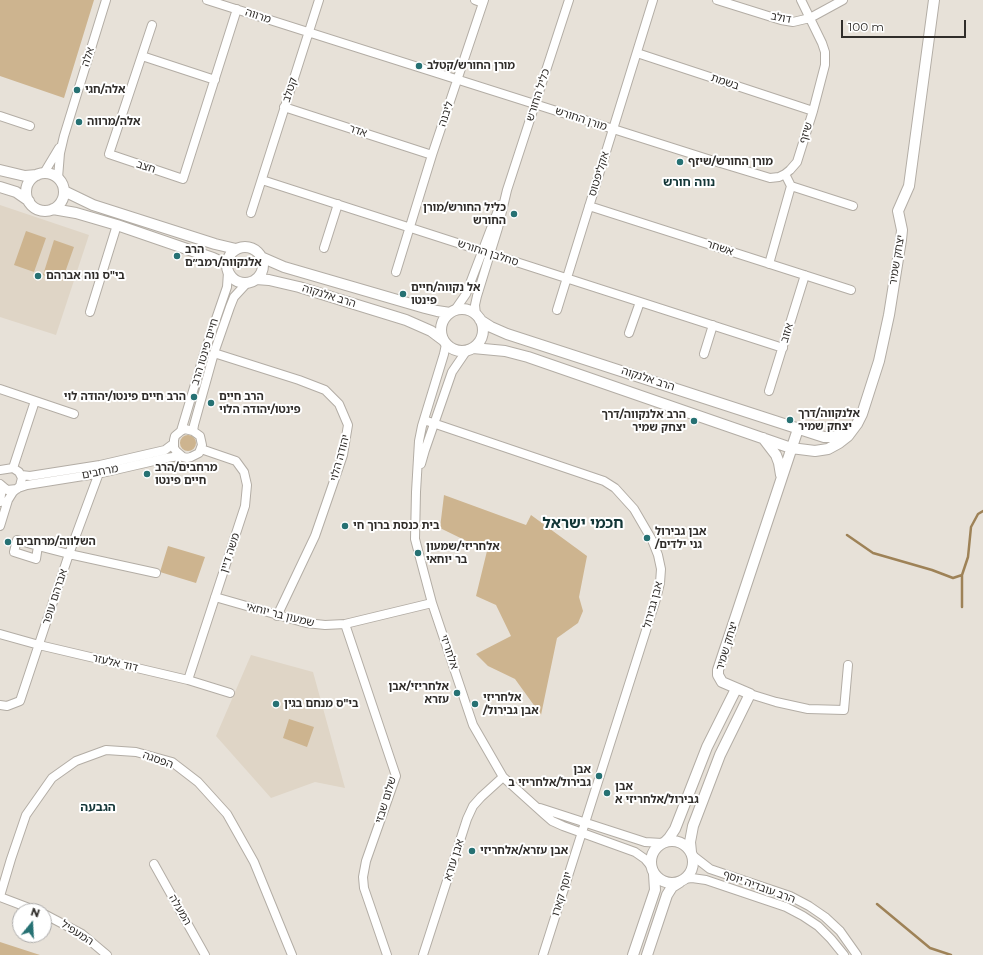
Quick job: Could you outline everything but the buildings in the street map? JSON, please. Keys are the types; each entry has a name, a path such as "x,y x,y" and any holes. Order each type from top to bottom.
{"main road":[{"name":"יצחק שמיר","path":"791,448 815,451 828,449 848,436 857,424 868,399 879,361 889,315 902,230 898,211 909,186 934,0"},
{"path":"0,170 25,176 41,174 53,175 58,178 63,185 64,191 62,202 48,211 39,210 16,192 0,187"},
{"path":"29,201 26,192 28,186 32,178 41,174"},
{"path":"64,191 93,204 214,244 236,249 250,248 254,250 261,257 263,262 262,271 256,279 246,284 237,282 230,276 227,268 229,256 236,249"},
{"path":"53,209 76,213 117,225 214,258 227,268"},
{"name":"הרב אלנקוה","path":"261,257 284,267 431,310 453,311"},
{"name":"הרב אלנקוה","path":"256,279 269,280 299,287 406,320 431,330 444,342"},
{"path":"465,309 478,318 482,326 482,334 479,343 470,349 455,350 444,342 441,331 442,323 453,311 465,309"},
{"name":"הרב אלנקוה","path":"478,318 491,327 507,334 798,429"},
{"name":"הרב אלנקוה","path":"470,349 505,351 528,357 791,448"},
{"path":"782,479 798,429 824,437 838,437 847,433 857,424"},
{"path":"763,438 780,463 782,479"},
{"name":"יצחק שמיר","path":"736,688 722,682 718,675 718,670 782,479"},
{"path":"633,955 655,890 650,859 652,852 656,847 670,838 707,747 736,688 750,694 720,755 695,819 689,847 693,862 692,868 689,875 672,887 667,895 647,955"},
{"path":"663,842 675,841 681,843 691,854"},
{"path":"652,870 659,879 665,882 672,883 682,880"}],"street":[{"name":"אלה","path":"58,178 60,153 64,136 106,0"},
{"name":"מרווה","path":"207,0 309,32"},
{"name":"קטלב","path":"262,180 319,0"},
{"name":"כליל החורש","path":"478,318 475,305 477,296 491,254 508,190 569,0"},
{"name":"אקליפטוס","path":"567,278 653,0"},
{"name":"דולב","path":"717,0 781,20 793,22 810,18 843,0"},
{"name":"שיזף","path":"785,174 797,162 825,65 825,52 822,43 801,0"},
{"name":"ליבנה","path":"409,228 458,79 481,1"},
{"name":"חצב","path":"152,25 109,154 184,179 237,9"},
{"name":"מורן החורש","path":"309,32 764,177 775,178 785,174"},
{"name":"בשמת","path":"637,53 813,110"},
{"path":"142,56 215,80"},
{"name":"אדר","path":"284,107 432,155"},
{"path":"0,116 30,126"},
{"name":"אלה","path":"41,174 57,151 64,136"},
{"path":"769,264 791,186 785,174"},
{"path":"251,213 262,180"},
{"name":"סחלבן החורש","path":"262,180 783,348"},
{"path":"791,186 853,206"},
{"name":"כליל החורש","path":"453,311 464,298 508,190"},
{"path":"324,248 338,204"},
{"name":"אשחר","path":"590,206 851,290"},
{"path":"90,312 117,225"},
{"path":"396,272 409,228"},
{"name":"חיים פינטו הרב","path":"180,431 226,287 227,268"},
{"name":"אזוב","path":"769,391 805,275"},
{"path":"558,310 567,278"},
{"name":"חיים פינטו הרב","path":"194,431 194,425 214,353 230,307 234,297 246,284"},
{"path":"629,333 640,302"},
{"path":"704,354 713,325"},
{"name":"אלחריזי","path":"444,342 444,354 419,440 415,538 432,603 473,725 503,777 552,821 635,852 645,859 652,870"},
{"name":"אלחריזי","path":"417,480 425,450 452,372 458,361 470,349"},
{"name":"יהודה הלוי","path":"214,353 299,380 325,390 340,404 348,425 343,455 315,536 277,616"},
{"path":"0,389 74,414"},
{"path":"0,526 8,500 21,483 21,475 19,472 5,470 34,401"},
{"name":"אבן גבירול","path":"424,420 604,480 615,488 634,509 654,545 661,569 660,583 656,599 581,833"},
{"path":"185,429 194,431 200,436 202,445 201,449 199,453 191,457 183,457 176,452 173,444 176,436 180,431 185,429"},
{"name":"מרחבים","path":"21,475 30,476 100,465 165,450 173,444"},
{"name":"משה דיין","path":"188,680 245,506 247,485 244,472 236,461 201,449"},
{"name":"מרחבים","path":"17,488 27,484 99,473 167,458 183,457"},
{"name":"אברהם עופר","path":"0,705 7,706 20,701 69,554 99,473"},
{"path":"1,485 10,491 17,488"},
{"path":"0,502 1,485"},
{"path":"38,546 156,573"},
{"name":"שמעון בר יוחאי","path":"215,598 277,616 306,623 326,625 345,624 432,603"},
{"name":"שלום שבזי","path":"345,624 396,776 366,862 363,877 364,888 387,955"},
{"name":"דוד אלעזר","path":"0,634 39,645 188,680 230,692"},
{"path":"750,694 776,702 808,709 844,710 848,665"},
{"name":"הפסגה","path":"0,897 26,815 52,778 76,761 106,750 136,752 172,762 198,782 227,814 254,862 292,955"},
{"name":"אבן עזרא","path":"423,955 467,819 473,806 503,777"},
{"name":"אלחריזי","path":"534,805 584,823 645,842 663,842"},
{"name":"יוסף קארו","path":"543,955 581,833"},
{"name":"הרב עובדיה יוסף","path":"691,854 702,864 714,871 784,894 808,906 825,917 840,931 857,955"},
{"name":"המעלה","path":"154,864 206,955"},
{"name":"הרב עובדיה יוסף","path":"682,880 692,878 706,880 786,907 818,926 844,955"},
{"path":"0,897 16,903"},
{"name":"המעפיל","path":"52,918 82,934 108,955"}],"shaded area":[{"path":"0,0 94,0 64,98 0,76"},
{"name":"בי\"ס נוה אברהם","path":"0,205 89,235 56,335 0,317"},
{"path":"26,231 46,238 34,272 14,265"},
{"path":"54,240 74,247 62,281 43,275"},
{"path":"188,435 194,437 196,443 194,449 188,451 182,449 180,443 182,437"},
{"path":"444,495 526,525 531,515 587,556 579,597 583,611 578,623 557,638 541,715 515,679 488,666 476,654 511,636 496,605 476,596 487,551 440,528"},
{"path":"168,546 205,557 196,583 160,572"},
{"name":"בי\"ס מנחם בגין","path":"251,655 313,672 345,788 315,782 271,798 216,736"},
{"path":"289,719 314,727 307,747 283,738"},
{"path":"0,942 40,955 0,955"}],"waterway":[{"path":"847,535 873,553 932,570 953,578 962,575 968,557 971,527 978,514 983,511"},
{"path":"962,575 962,607"},
{"path":"877,904 930,948 951,955"}],"place":[{"name":"מורן החורש/קטלב","path":"419,66"},
{"name":"אלה/חגי","path":"77,90"},
{"name":"אלה/מרווה","path":"79,122"},
{"name":"מורן החורש/שיזף","path":"680,162"},
{"name":"כליל החורש/מורן החורש","path":"514,214"},
{"name":"הרב אלנקווה/רמב״ם","path":"177,256"},
{"name":"בי\"ס נוה אברהם","path":"38,276"},
{"name":"אל נקווה/חיים פינטו","path":"403,294"},
{"name":"הרב חיים פינטו/יהודה לוי","path":"194,397"},
{"name":"הרב חיים פינטו/יהודה הלוי","path":"211,403"},
{"name":"אלנקווה/דרך יצחק שמיר","path":"790,420"},
{"name":"הרב אלנקווה/דרך יצחק שמיר","path":"694,421"},
{"name":"מרחבים/הרב חיים פינטו","path":"147,474"},
{"name":"בית כנסת ברוך חי","path":"345,526"},
{"name":"אבן גבירול /גני ילדים","path":"647,538"},
{"name":"השלווה/מרחבים","path":"8,542"},
{"name":"אלחריזי/שמעון בר יוחאי","path":"418,553"},
{"name":"אלחריזי/אבן עזרא","path":"457,693"},
{"name":"בי\"ס מנחם בגין","path":"276,704"},
{"name":"אלחריזי /אבן גבירול","path":"475,704"},
{"name":"אבן גבירול/אלחריזי ב","path":"599,776"},
{"name":"אבן גבירול/אלחריזי א","path":"607,793"},
{"name":"אבן עזרא/אלחריזי","path":"472,851"}],"district":[{"name":"נווה חורש","path":"689,182"},
{"name":"חכמי ישראל","path":"583,524"},
{"name":"הגבעה","path":"98,807"}]}
